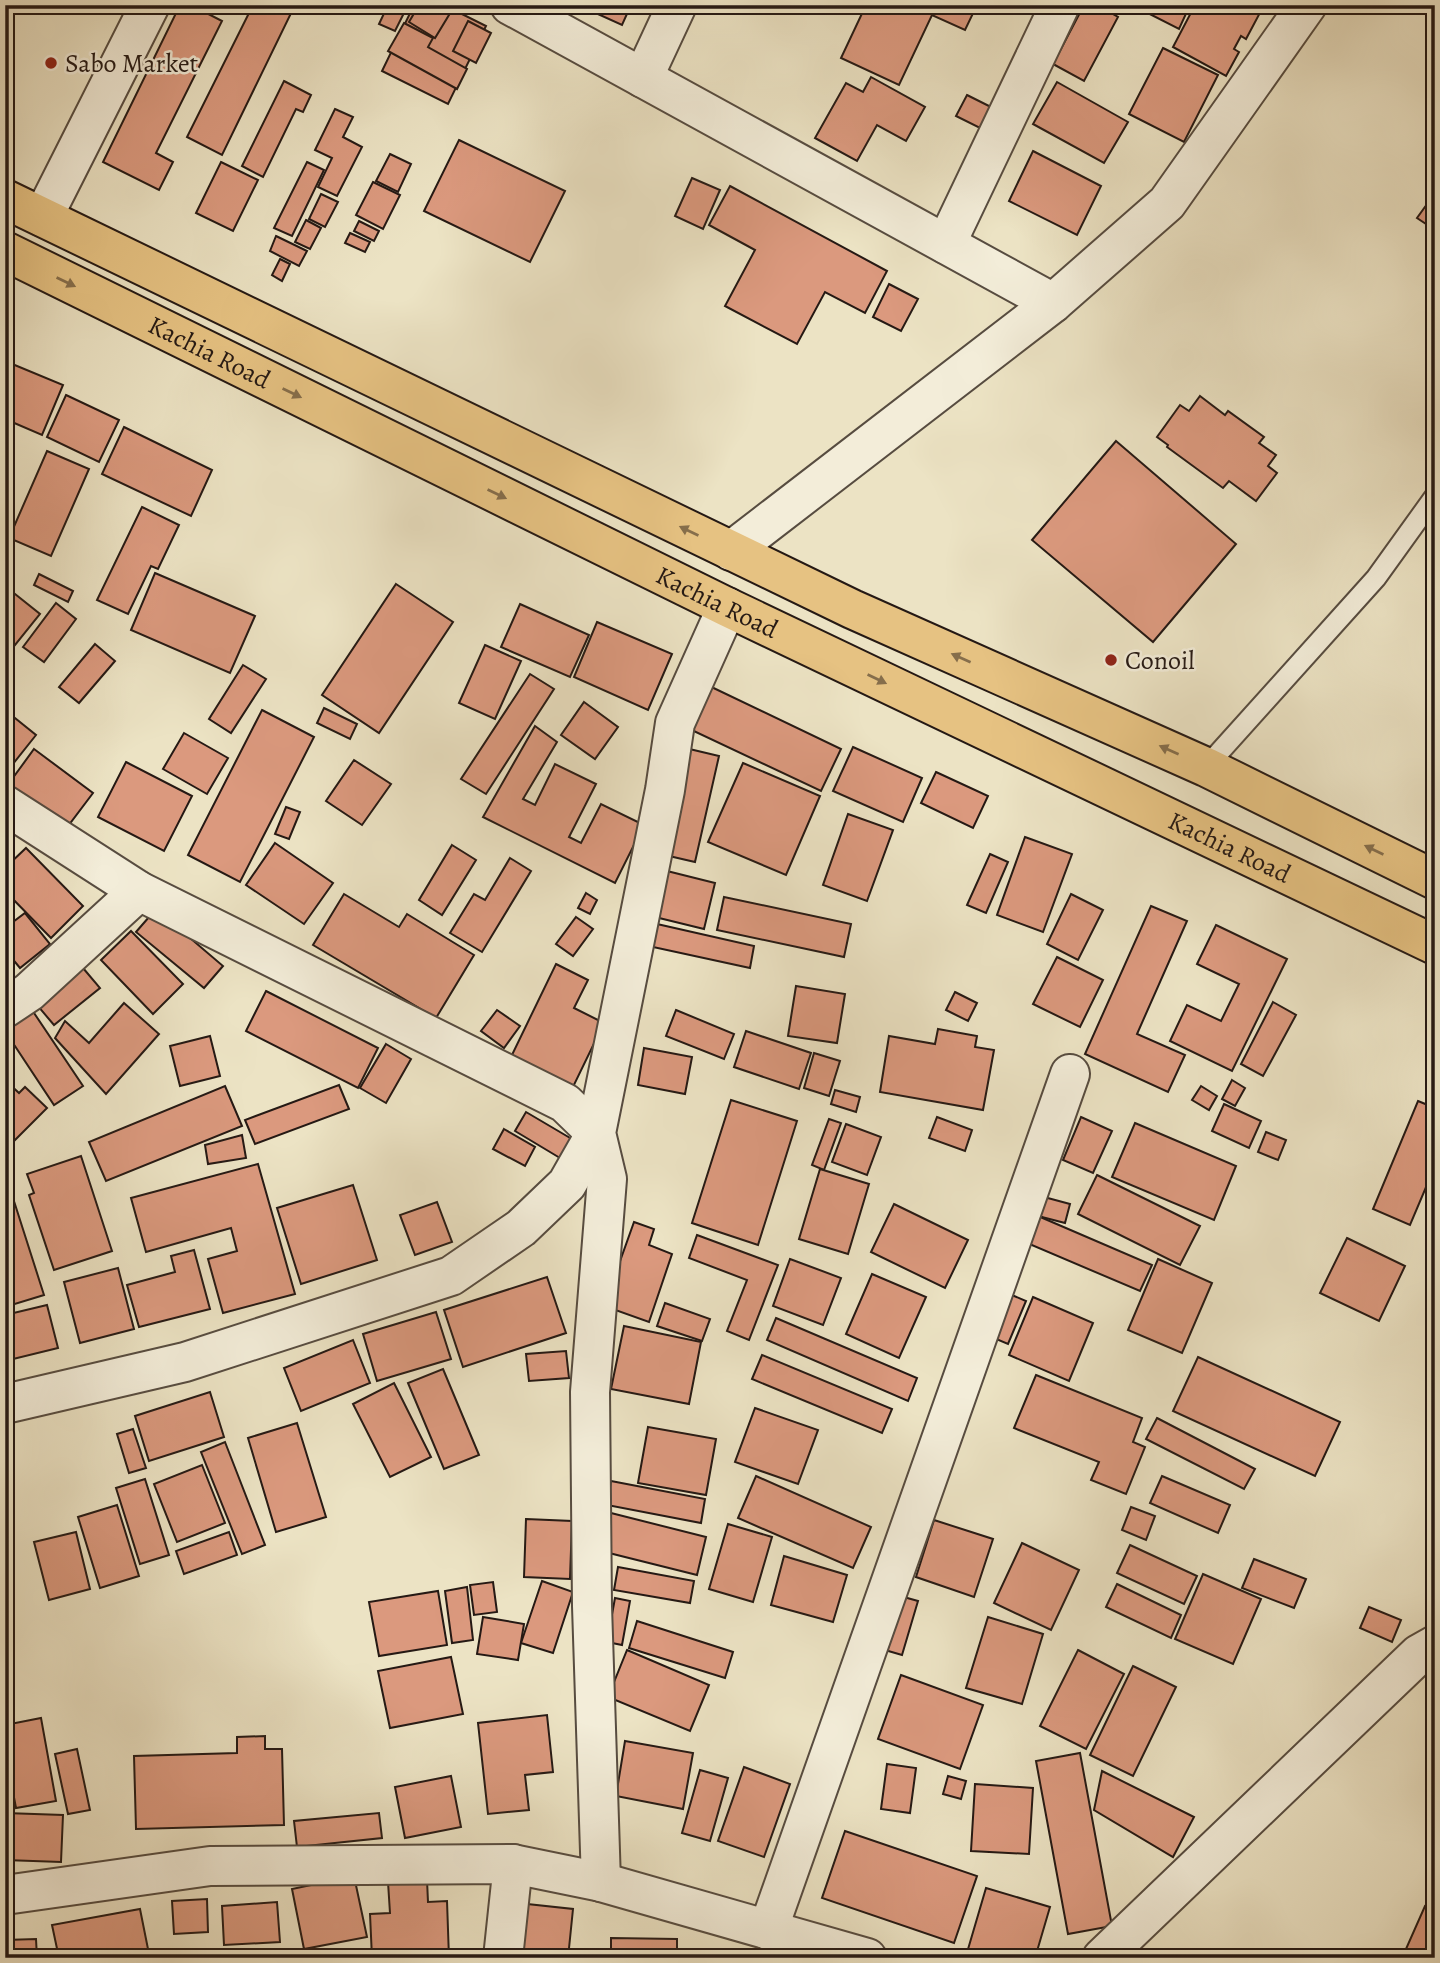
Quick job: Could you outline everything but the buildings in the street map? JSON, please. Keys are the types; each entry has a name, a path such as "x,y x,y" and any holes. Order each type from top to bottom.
{"highway":[{"name":"Kachia Road","path":"5,199 852,609 1206,767 1435,880"},
{"name":"Kachia Road","path":"5,251 727,607 1435,945"},
{"path":"831,657 852,609"}],"street":[{"path":"43,217 150,5"},
{"path":"510,5 1053,303"},
{"path":"643,78 677,5"},
{"path":"946,244 1060,5"},
{"path":"731,551 1053,303 1167,203 1307,5"},
{"path":"5,1404 185,1362 450,1276 521,1228 567,1184 596,1133 665,790 675,723 727,607"},
{"path":"5,805 139,891 565,1104 596,1133 607,1179 590,1392 592,1606 601,1882"},
{"path":"5,1009 29,992 139,891"},
{"path":"768,1930 1070,1074"},
{"path":"1102,1958 1419,1654 1435,1645"},
{"path":"5,1895 209,1867 513,1864 601,1882 867,1958"},
{"path":"503,1958 513,1864"}],"lane":[{"path":"1206,767 1376,578 1435,496"}],"place":[{"name":"Sabo Market","path":"51,63"},
{"name":"Conoil","path":"1111,660"}]}
